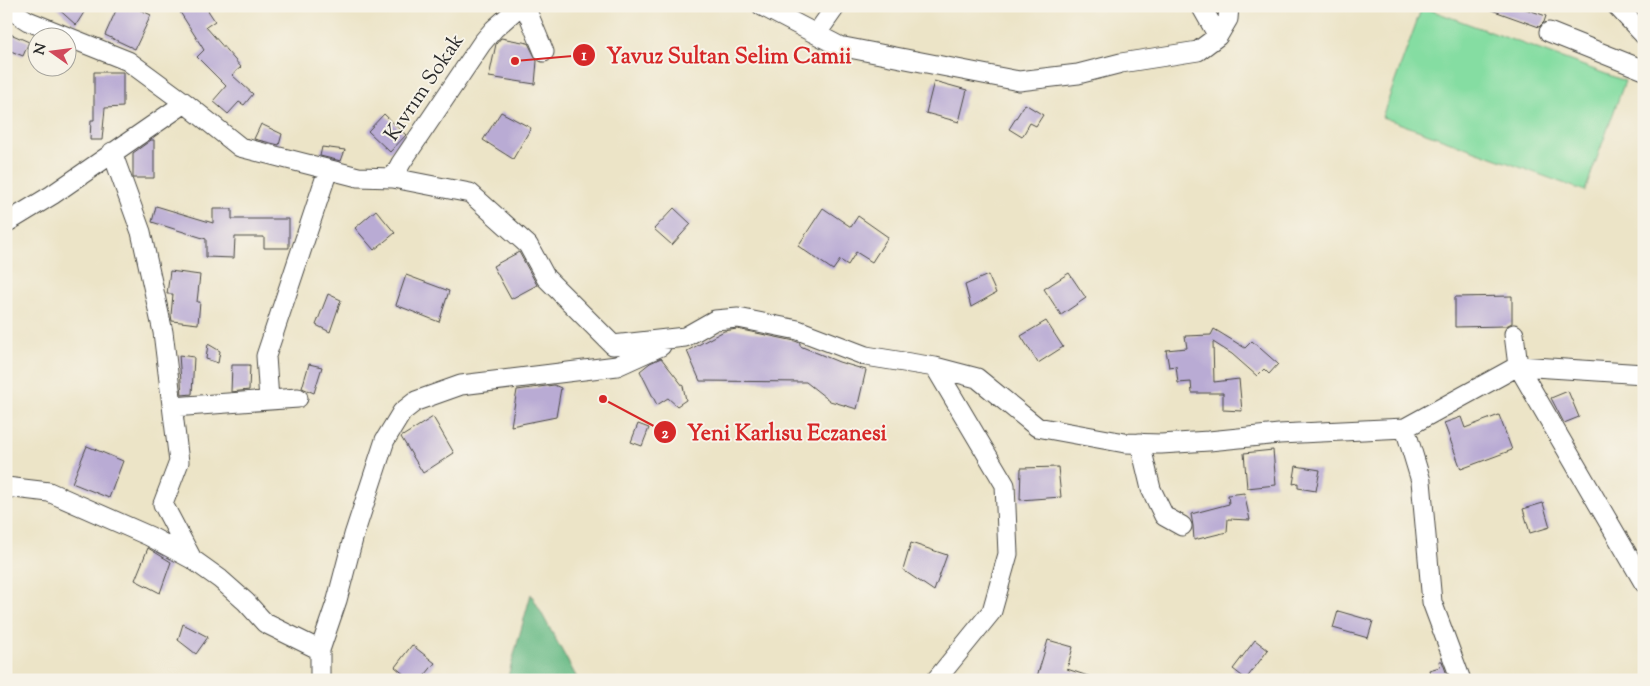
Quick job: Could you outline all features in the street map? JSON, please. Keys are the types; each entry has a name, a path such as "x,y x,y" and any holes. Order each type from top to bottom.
{"street":[{"name":"Kıvrım Sokak","path":"394,178 401,164 482,43 494,29 520,6"},
{"path":"525,6 544,52"},
{"path":"762,6 839,46 1020,81 1078,74 1121,63 1198,51 1218,36 1228,19 1229,6"},
{"path":"817,33 836,6"},
{"path":"1201,6 1218,36"},
{"path":"1616,6 1644,35"},
{"path":"6,7 28,21 128,61 240,147 358,177 394,178 470,193 528,245 546,278 613,345 685,337"},
{"path":"1549,32 1644,70"},
{"path":"6,223 52,195 185,103"},
{"path":"112,152 141,232 163,332 179,462 163,504 192,559"},
{"path":"269,400 266,356 328,170"},
{"path":"320,680 320,650 337,600 354,535 385,440 402,412 416,401 461,385 618,366 685,337 714,320 738,318 798,330 866,356 935,367 977,378 1037,427 1095,439 1140,444 1209,441 1279,434 1405,428 1518,366 1644,374"},
{"path":"1514,334 1518,366 1644,583"},
{"path":"935,367 1005,485 1008,554 992,611 936,680"},
{"path":"172,407 298,398"},
{"path":"1405,428 1421,481 1432,602 1461,680"},
{"path":"1140,444 1151,489 1164,516 1182,526"},
{"path":"6,487 49,492 149,536 192,559 220,579 246,602 265,623 320,650"}],"green space":[{"path":"1422,7 1625,81 1585,191 1382,117"},
{"path":"531,594 578,680 507,680"}],"building":[{"path":"55,6 88,6 76,25"},
{"path":"118,6 132,6 151,15 135,49 105,35"},
{"path":"189,6 205,6 215,21 206,27 241,67 232,75 253,94 244,105 239,102 228,114 213,101 226,86 197,57 204,50 180,12"},
{"path":"1486,6 1517,6 1546,16 1544,22 1539,27 1486,8"},
{"path":"6,32 28,42 23,56 6,49"},
{"path":"501,38 528,43 537,61 535,84 489,77 496,44"},
{"path":"94,72 123,72 123,107 105,108 102,140 90,140 91,120 94,120"},
{"path":"934,81 967,90 959,122 926,113"},
{"path":"1025,104 1043,115 1036,126 1030,123 1022,137 1009,129"},
{"path":"501,112 531,128 513,159 483,140"},
{"path":"384,114 406,135 390,152 368,131"},
{"path":"261,124 282,134 279,145 254,139"},
{"path":"151,140 154,140 154,178 133,178 133,153"},
{"path":"322,147 345,150 341,161 320,156"},
{"path":"156,206 213,223 213,209 232,209 232,219 289,219 289,248 264,248 264,237 235,237 234,258 206,257 206,239 152,222"},
{"path":"674,208 691,224 672,245 654,229"},
{"path":"823,208 851,227 858,216 888,237 872,262 856,252 848,265 840,260 833,270 798,246"},
{"path":"376,210 395,233 374,250 355,228"},
{"path":"519,252 537,285 511,299 493,266"},
{"path":"170,271 200,275 197,302 200,302 198,324 172,321 173,294 167,294"},
{"path":"1069,273 1086,298 1061,315 1044,289"},
{"path":"406,275 449,291 439,322 396,305"},
{"path":"988,275 996,293 971,307 965,285"},
{"path":"328,294 341,300 330,332 316,325"},
{"path":"1512,296 1512,323 1506,326 1455,327 1455,297"},
{"path":"1046,321 1063,347 1038,363 1021,336"},
{"path":"737,329 795,341 800,343 800,346 839,362 866,370 857,409 830,401 806,382 700,381 687,351 724,331"},
{"path":"1214,329 1245,348 1252,341 1278,364 1269,374 1264,369 1257,376 1232,354 1213,342 1214,382 1239,379 1242,411 1223,410 1223,393 1192,393 1191,382 1178,383 1176,366 1169,367 1166,350 1187,348 1185,336 1211,335"},
{"path":"208,344 220,351 218,363 206,359"},
{"path":"179,355 194,357 192,394 182,395"},
{"path":"661,358 683,386 686,400 677,406 668,398 657,405 640,371 650,363"},
{"path":"309,364 322,367 314,393 302,388"},
{"path":"232,365 250,365 249,390 231,392"},
{"path":"554,385 561,388 556,417 511,426 517,390"},
{"path":"1568,391 1579,417 1564,423 1551,398"},
{"path":"1499,415 1512,450 1461,469 1444,423 1461,417 1465,428"},
{"path":"433,417 454,453 423,473 401,437"},
{"path":"638,424 649,428 642,446 631,442"},
{"path":"87,446 123,461 109,498 72,483"},
{"path":"1273,450 1276,485 1247,488 1244,453"},
{"path":"1296,466 1320,470 1316,491 1298,488 1298,483 1293,484"},
{"path":"1058,467 1061,497 1020,500 1021,468"},
{"path":"1244,493 1250,520 1228,519 1227,532 1194,540 1191,514 1229,504 1228,495"},
{"path":"1543,503 1550,527 1530,533 1523,509"},
{"path":"911,543 947,555 934,591 903,570"},
{"path":"148,548 171,562 160,593 135,580"},
{"path":"1338,611 1373,621 1368,638 1333,628"},
{"path":"183,624 208,637 196,654 178,640"},
{"path":"1048,640 1073,647 1067,669 1094,678 1093,680 1036,680"},
{"path":"1255,640 1268,650 1246,679 1233,669"},
{"path":"412,645 435,663 421,680 411,680 395,667"},
{"path":"1439,661 1442,661 1449,680 1432,680 1429,670 1440,667"}],"place":[{"name":"Yavuz Sultan Selim Camii","path":"515,61"},
{"name":"Yeni Karlısu Eczanesi","path":"603,399"}]}
